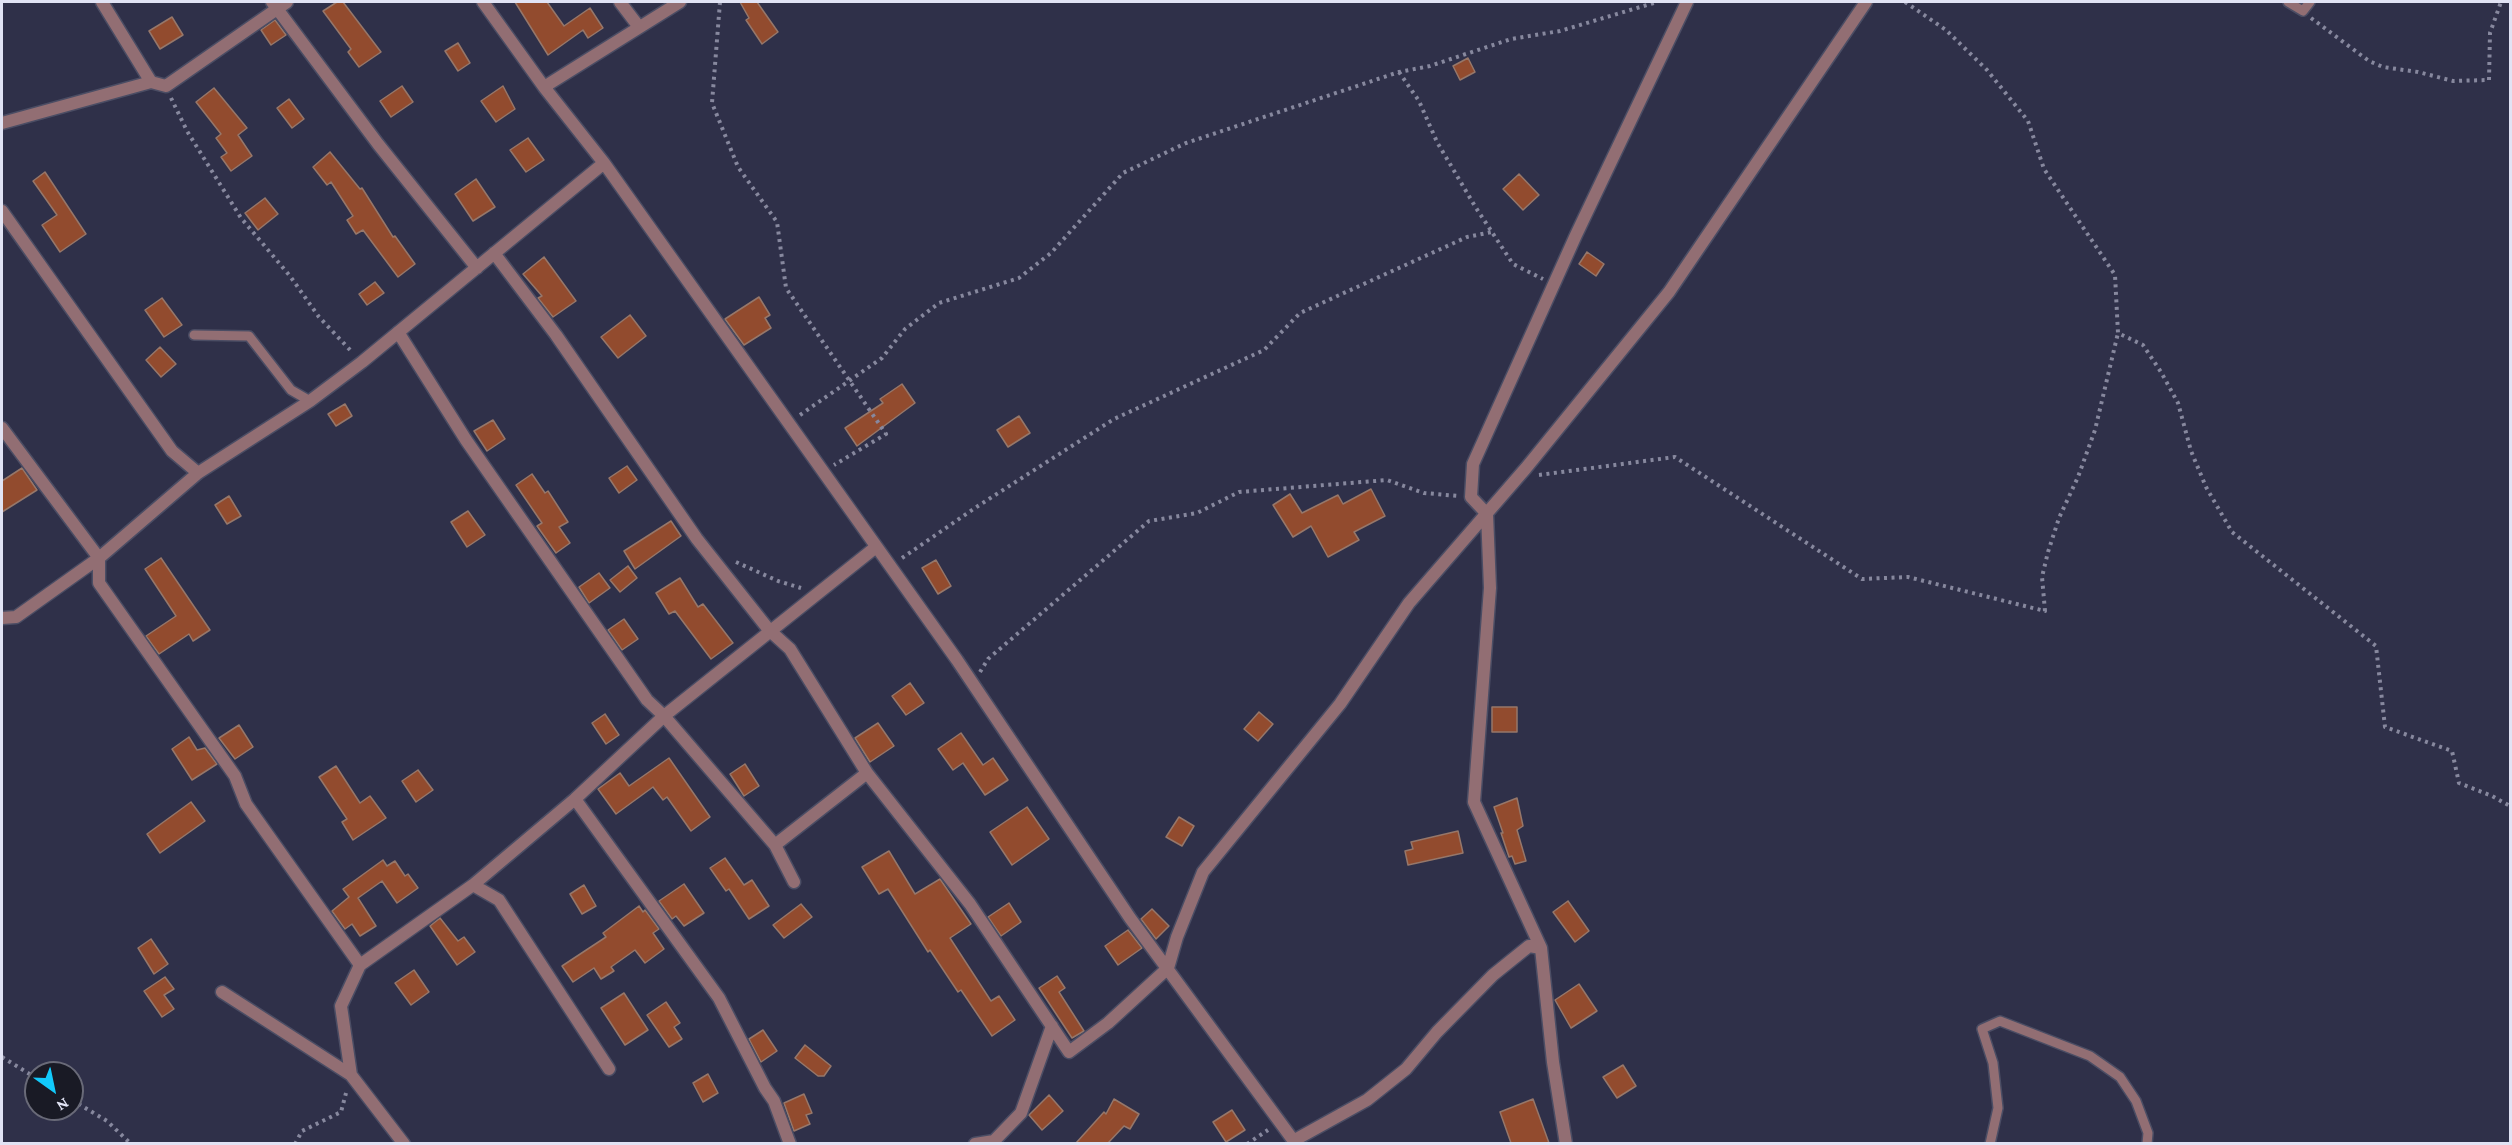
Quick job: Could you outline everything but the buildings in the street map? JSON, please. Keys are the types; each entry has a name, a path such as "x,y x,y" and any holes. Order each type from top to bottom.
{"street":[{"path":"102,2 151,82"},
{"path":"483,2 544,87 604,163 973,684 1130,918 1281,1121 1294,1142 1366,1100 1406,1069 1437,1032 1493,975 1529,946 1541,948"},
{"path":"620,2 639,27"},
{"path":"544,87 680,2"},
{"path":"1566,1143 1541,948 1474,802 1490,588 1487,514 1471,498 1473,464 1554,284 1688,2"},
{"path":"494,253 556,335 697,539 769,630 790,649 867,773 970,904 1069,1052 1108,1023 1168,968 1203,872 1340,704 1409,603 1526,468 1670,292 1866,2"},
{"path":"2,123 151,82 166,86 278,4 378,144 477,267"},
{"path":"2,618 16,617 99,558 198,473 310,401 362,362 604,163"},
{"path":"2,211 172,451 198,473"},
{"path":"398,332 466,440 646,700 664,716 775,845 794,882"},
{"path":"2,428 99,558 99,583 223,758 235,776 246,804 360,965"},
{"path":"351,1075 341,1006 360,965 473,885 575,799 664,716 876,547"},
{"path":"775,845 867,773"},
{"path":"575,799 719,998 765,1089 774,1101 790,1143"},
{"path":"473,885 499,900 609,1069"},
{"path":"222,992 351,1075 404,1143"},
{"path":"975,1143 994,1141 1021,1113 1052,1026"}],"lane":[{"path":"2288,2 2303,11 2310,2"},
{"path":"194,335 249,336 291,390 310,401"},
{"path":"1990,1143 1998,1108 1994,1063 1982,1029 2000,1022 2090,1056 2120,1077 2136,1101 2148,1133 2146,1143"}],"path":[{"path":"720,2 712,103 738,167 777,222 786,288 886,434 823,472"},
{"path":"788,423 882,358 905,329 939,303 1019,278 1051,253 1123,172 1186,143 1399,72 1430,66 1510,39 1560,31 1657,2"},
{"path":"1526,468 1538,475 1675,457 1862,579 1908,577 2045,611 2042,577 2046,561 2059,518 2078,477 2095,430 2118,333 2115,274 2044,169 2028,121 1987,70 1971,54 1946,30 1905,2"},
{"path":"2303,11 2368,61 2384,67 2418,72 2452,81 2489,80 2490,33 2501,2"},
{"path":"1399,72 1419,101 1437,142 1476,208 1513,264 1554,284"},
{"path":"166,86 187,131 241,218 290,276 319,317 362,362"},
{"path":"891,568 919,545 1114,419 1264,350 1300,313 1467,237 1492,232"},
{"path":"2118,333 2143,345 2161,372 2178,403 2191,451 2206,487 2232,532 2376,646 2385,727 2452,751 2459,783 2511,806"},
{"path":"973,684 988,660 1149,521 1197,513 1239,492 1387,480 1424,493 1471,498"},
{"path":"734,561 778,581 816,593"},
{"path":"2,1057 24,1071"},
{"path":"295,1143 302,1131 341,1112 351,1075"},
{"path":"84,1107 107,1121 131,1143"},
{"path":"1247,1143 1281,1121"}]}
